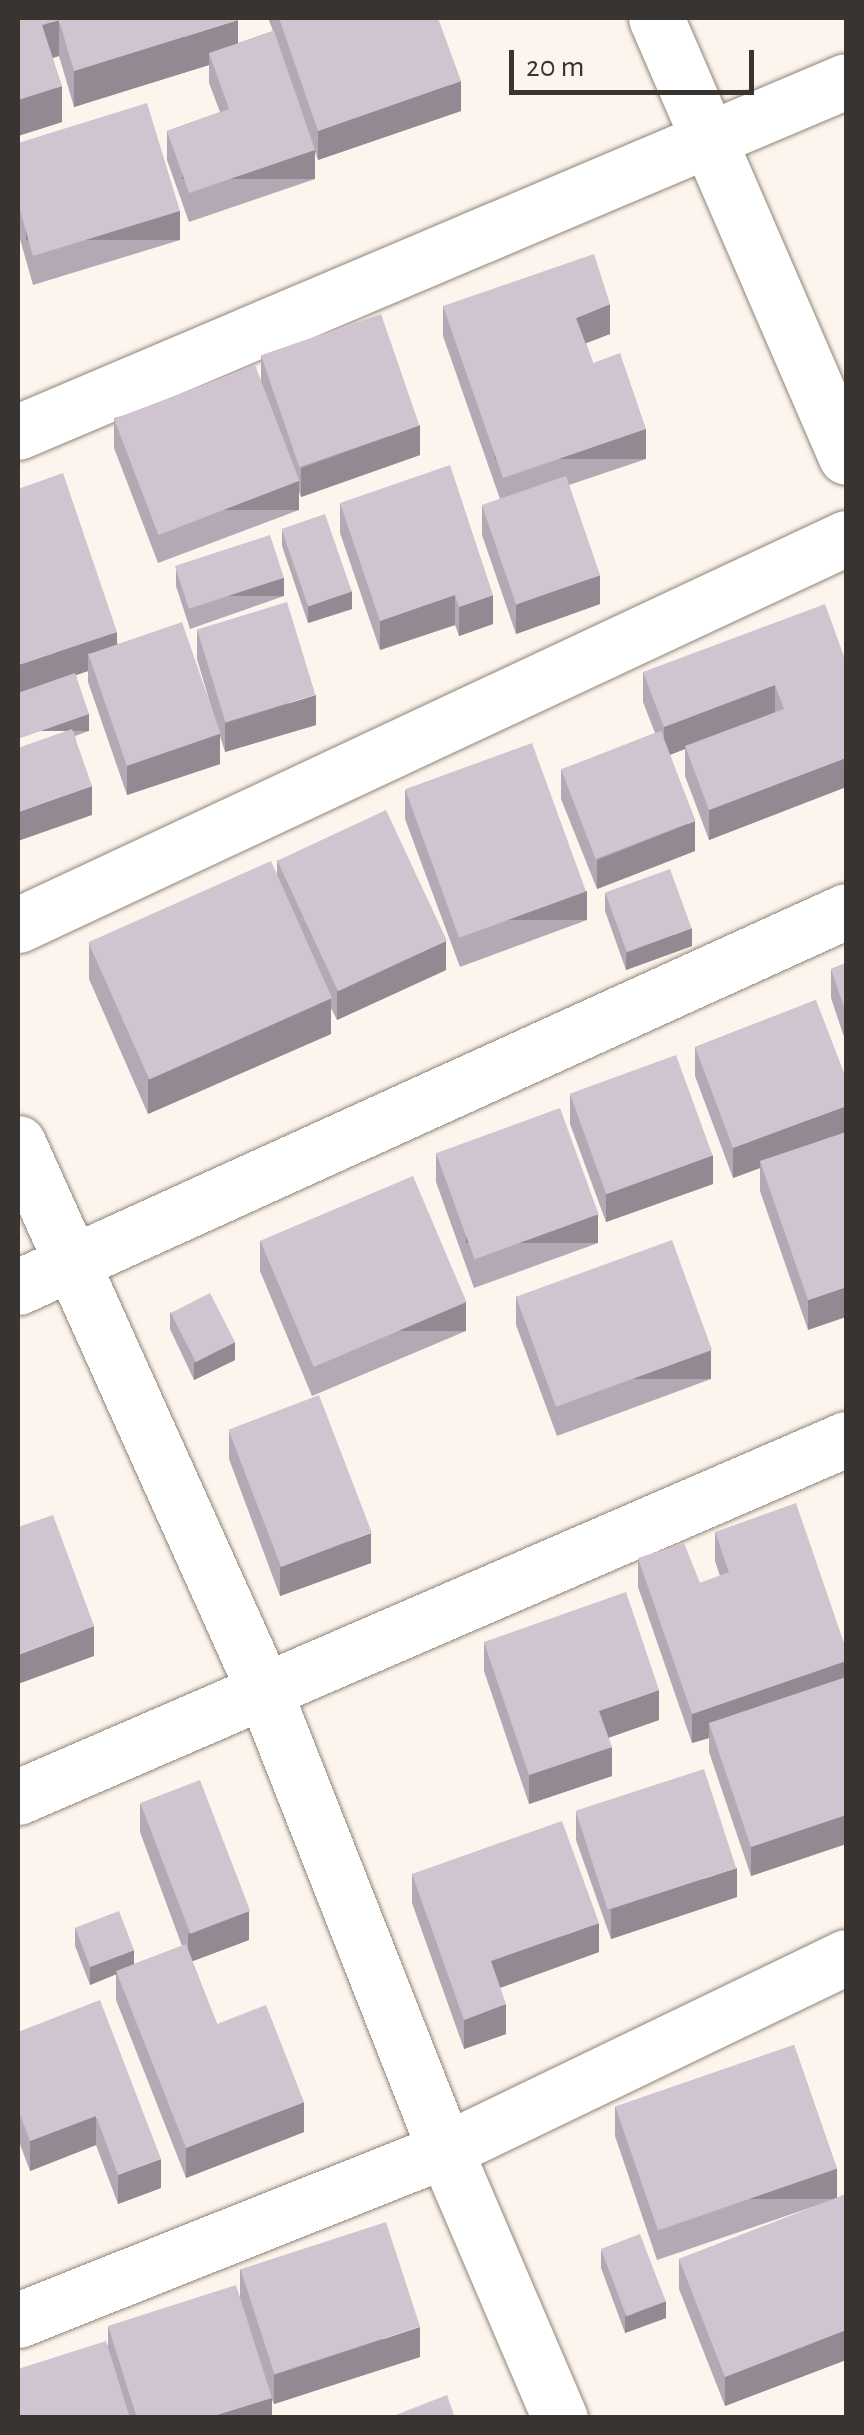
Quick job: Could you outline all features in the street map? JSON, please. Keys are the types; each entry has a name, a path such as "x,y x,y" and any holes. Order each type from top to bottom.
{"street":[{"path":"656,18 846,457"},
{"path":"18,432 846,82"},
{"path":"18,925 846,538"},
{"path":"18,1286 846,911"},
{"path":"18,1143 263,1688 445,2150 560,2418"},
{"path":"18,1797 846,1439"},
{"path":"18,2320 445,2150 846,1958"}],"building":[{"path":"18,18 238,20 74,71 59,20 42,25 62,86 18,100"},
{"path":"279,18 438,18 461,81 318,131"},
{"path":"274,31 315,150 189,193 167,131 229,109 209,53"},
{"path":"147,103 180,211 33,256 18,203 18,143"},
{"path":"594,254 610,304 576,318 593,363 620,353 646,429 503,478 443,306"},
{"path":"381,314 419,426 299,467 261,355"},
{"path":"255,365 299,481 158,535 114,419"},
{"path":"450,465 493,595 459,607 455,595 380,621 340,503"},
{"path":"63,473 117,632 18,665 18,489"},
{"path":"566,476 600,575 516,604 482,505"},
{"path":"325,514 352,592 308,607 282,529"},
{"path":"270,535 284,578 189,609 175,566"},
{"path":"287,602 315,695 225,722 197,629"},
{"path":"825,604 846,662 846,758 709,810 685,746 784,709 775,685 664,727 643,672"},
{"path":"182,622 220,734 127,766 88,654"},
{"path":"75,673 89,714 18,739 18,693"},
{"path":"72,729 92,786 18,812 18,748"},
{"path":"661,731 695,821 596,859 561,769"},
{"path":"532,743 586,891 459,938 405,789"},
{"path":"386,810 447,941 338,991 277,861"},
{"path":"271,861 332,998 149,1079 88,942"},
{"path":"670,869 692,928 627,952 605,893"},
{"path":"846,963 846,1013 831,969"},
{"path":"816,1000 846,1078 846,1106 733,1148 695,1047"},
{"path":"676,1055 713,1156 606,1194 570,1094"},
{"path":"560,1108 599,1214 475,1259 436,1153"},
{"path":"846,1132 846,1287 808,1300 760,1161"},
{"path":"413,1176 467,1302 314,1367 260,1241"},
{"path":"672,1240 712,1350 556,1407 516,1297"},
{"path":"210,1293 235,1342 196,1362 171,1313"},
{"path":"319,1395 372,1532 281,1567 228,1430"},
{"path":"796,1503 846,1649 846,1661 692,1714 638,1558 684,1543 700,1583 729,1572 715,1532"},
{"path":"53,1515 94,1626 18,1655 18,1527"},
{"path":"626,1592 659,1690 599,1711 612,1747 529,1775 484,1642"},
{"path":"846,1677 846,1815 751,1847 709,1723"},
{"path":"704,1769 736,1868 608,1910 576,1811"},
{"path":"200,1780 250,1911 190,1934 140,1803"},
{"path":"562,1821 599,1923 491,1961 506,2004 464,2020 412,1874"},
{"path":"119,1911 134,1950 90,1967 75,1928"},
{"path":"186,1944 217,2024 266,2005 304,2102 186,2148 116,1971"},
{"path":"100,2000 161,2159 118,2175 96,2116 30,2141 18,2109 18,2032"},
{"path":"794,2045 837,2169 658,2230 615,2107"},
{"path":"846,2194 846,2330 725,2377 679,2259"},
{"path":"386,2222 420,2327 274,2374 240,2269"},
{"path":"640,2234 666,2301 627,2316 601,2249"},
{"path":"236,2285 272,2398 207,2418 137,2418 108,2326"},
{"path":"106,2341 130,2418 18,2418 18,2369"},
{"path":"447,2395 455,2418 388,2418"}]}
